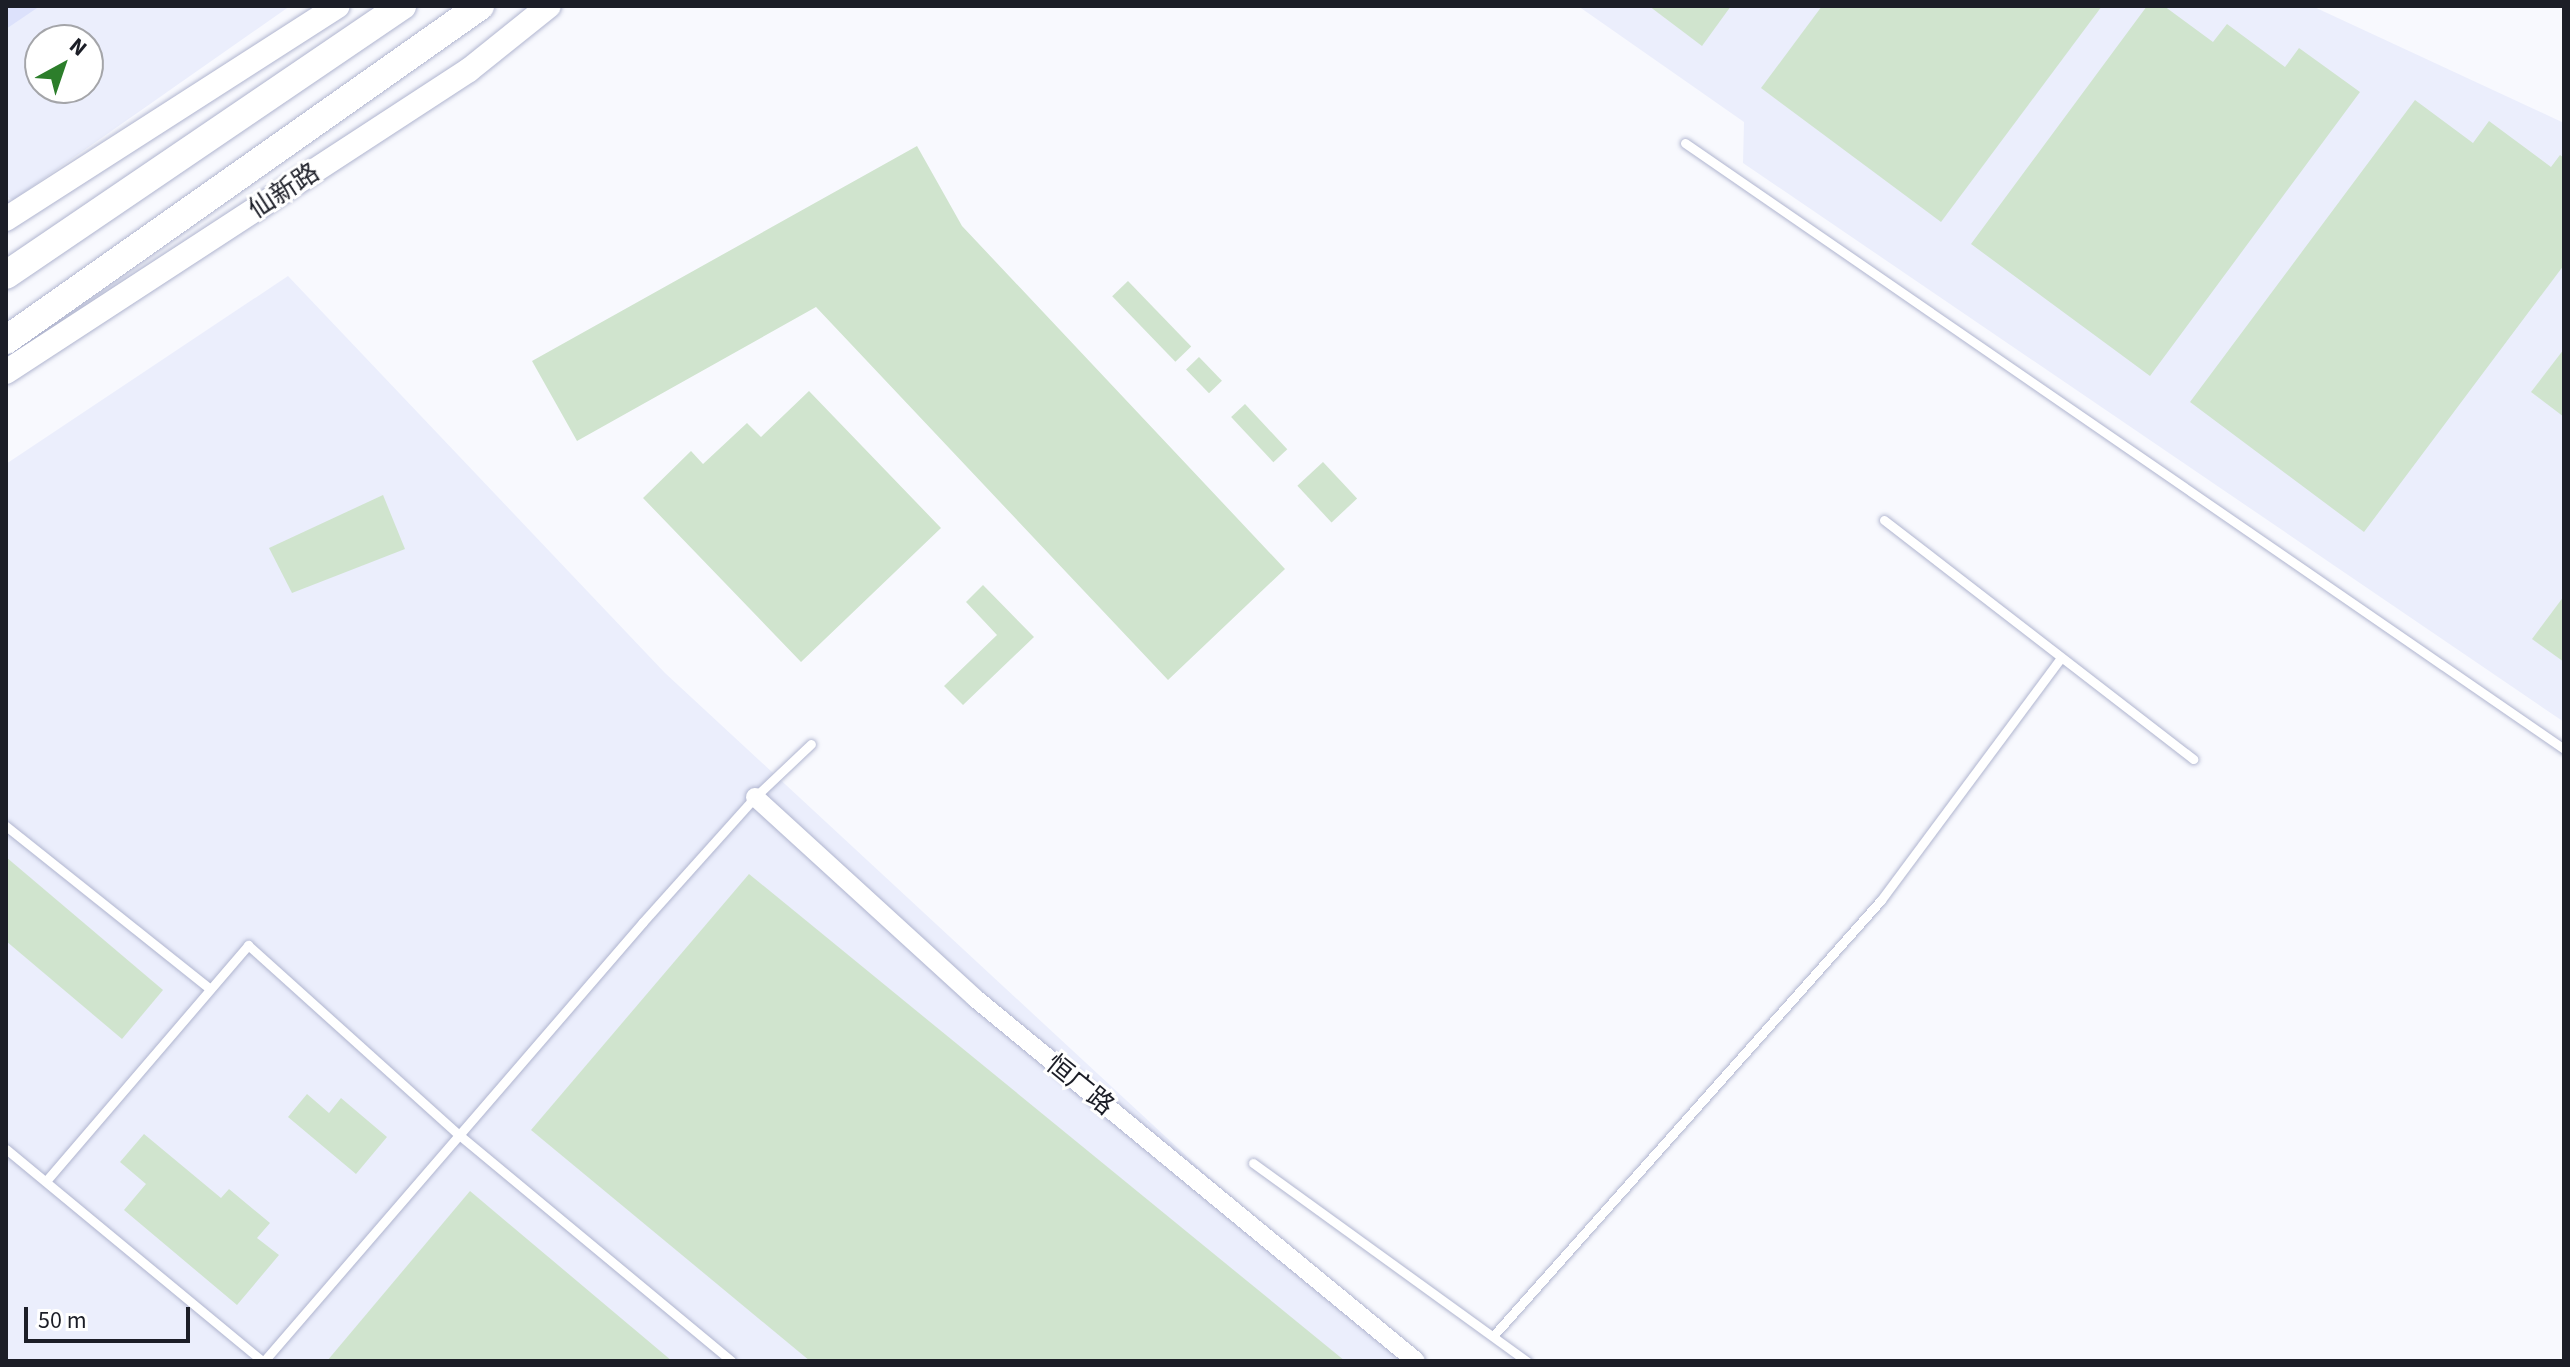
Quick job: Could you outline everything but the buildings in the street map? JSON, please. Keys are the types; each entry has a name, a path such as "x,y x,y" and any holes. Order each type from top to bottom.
{"main road":[{"path":"6,218 329,6"},
{"path":"6,218 338,6"},
{"path":"6,275 402,6"},
{"name":"仙新路","path":"7,363 480,6"},
{"name":"仙新路","path":"7,363 221,219 482,50 539,6"},
{"name":"仙新路","path":"7,363 469,70 549,6"}],"street":[{"name":"恒广路","path":"755,797 975,998 1416,1361"}],"lane":[{"path":"1685,143 2564,749"},
{"path":"1884,520 2059,660 2193,759"},
{"path":"1494,1335 1881,900 2059,660"},
{"path":"6,1149 263,1361 755,797 811,744"},
{"path":"6,826 210,989"},
{"path":"46,1181 248,945 458,1134 731,1361"},
{"path":"1253,1163 1527,1361"}],"shaded area":[{"path":"6,6 290,6 13,200 6,196"},
{"path":"6,6 40,6 6,29"},
{"path":"1578,6 2312,6 2564,123 2564,722 1743,163 1744,122"},
{"path":"288,276 665,673 1234,1200 1424,1361 6,1361 6,464"}]}
